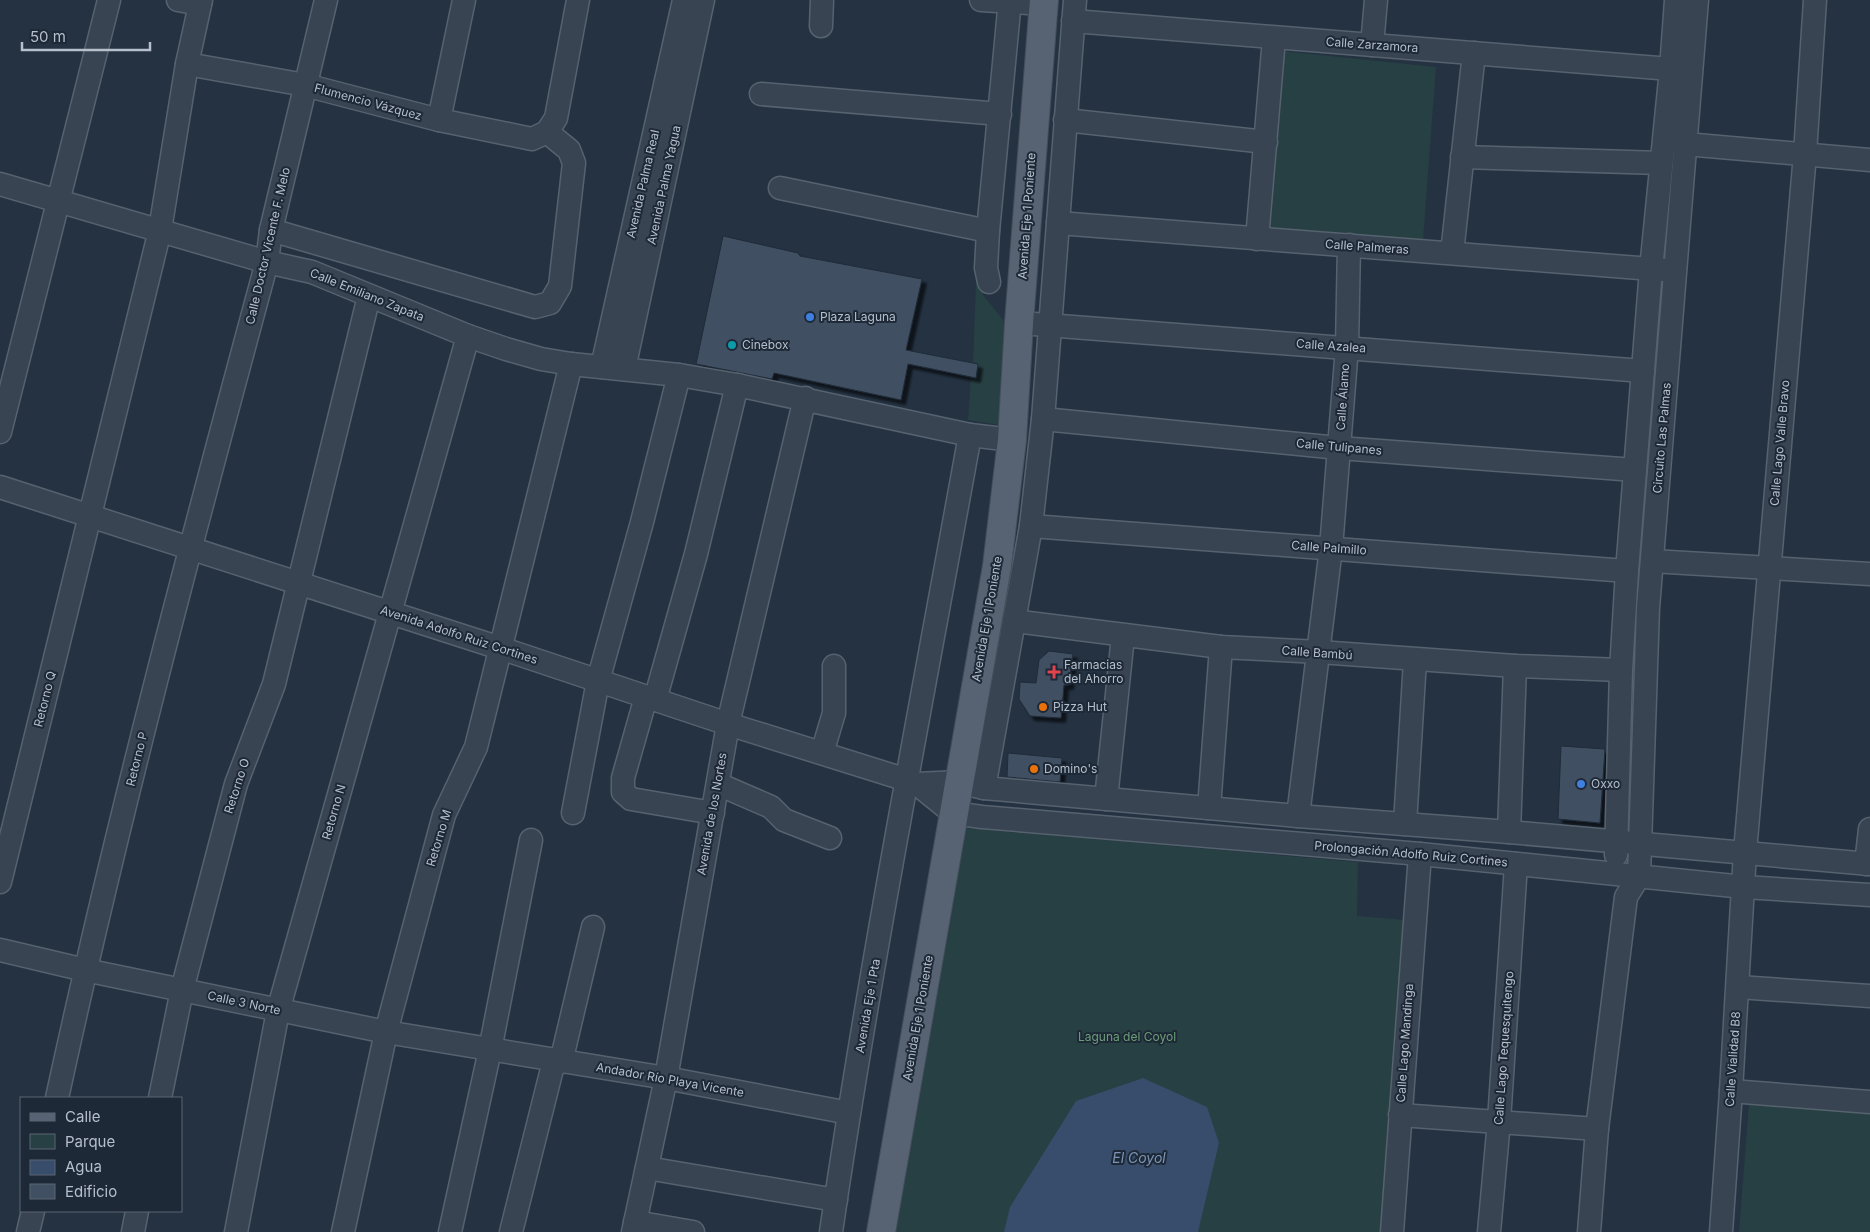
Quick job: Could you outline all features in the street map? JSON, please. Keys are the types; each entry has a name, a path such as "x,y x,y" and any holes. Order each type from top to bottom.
{"main road":[{"name":"Avenida Eje 1 Poniente","path":"881,1232 953,813 971,785 1012,440 1019,323 1044,2"}],"street":[{"path":"0,432 109,0"},
{"name":"Calle Doctor Vicente F. Melo","path":"189,548 267,262 271,230 326,0"},
{"path":"439,120 464,0"},
{"path":"271,230 535,307 550,303 560,286 574,162 569,150 547,132 556,118 578,0"},
{"name":"Avenida Palma Real","path":"602,367 662,148 684,0"},
{"name":"Avenida Palma Yagua","path":"624,369 662,148 703,0"},
{"path":"821,26 822,0"},
{"path":"981,0 1044,2"},
{"path":"1372,45 1376,0"},
{"name":"Circuito Las Palmas","path":"1616,873 1621,670 1627,571 1651,269 1676,0"},
{"name":"Circuito Las Palmas","path":"1639,876 1646,646 1698,0"},
{"name":"Calle Lago Valle Bravo","path":"1744,886 1805,154 1815,0"},
{"name":"Retorno Q","path":"0,882 160,230 187,64 193,1"},
{"path":"989,282 986,268 988,231 1010,1"},
{"name":"Calle Zarzamora","path":"1074,11 1274,38 1671,69"},
{"name":"Avenida Eje 1 Poniente","path":"971,785 1014,621 1031,526 1042,419 1074,11"},
{"path":"1257,238 1274,38"},
{"path":"1452,253 1474,53"},
{"name":"Flumencio Vázquez","path":"187,64 305,85 439,120 532,139 547,132"},
{"path":"762,94 1000,114"},
{"path":"1065,120 1266,142"},
{"path":"1685,144 1870,160"},
{"path":"1462,157 1662,162"},
{"name":"Calle Emiliano Zapata","path":"0,184 267,262 312,272 468,336 515,352 571,364 679,375 737,384 970,435 1012,440"},
{"path":"780,188 988,231"},
{"name":"Calle Palmeras","path":"1058,223 1676,270"},
{"name":"Calle Álamo","path":"1298,816 1330,548 1347,347 1350,245"},
{"name":"Retorno O","path":"160,1097 182,990 236,784 274,684 369,296"},
{"name":"Calle Azalea","path":"1019,323 1347,347 1643,372"},
{"name":"Retorno N","path":"236,1232 278,1011 468,336"},
{"name":"Retorno M","path":"343,1232 386,1032 444,814 476,747 571,364"},
{"path":"574,813 598,680 642,522 679,375"},
{"path":"713,813 631,799 623,792 623,778 696,554 737,384"},
{"name":"Avenida de los Nortes","path":"634,1227 666,1078 728,724 805,398"},
{"name":"Calle Tulipanes","path":"1042,419 1339,448 1635,470"},
{"name":"Avenida Eje 1 Pta","path":"831,1232 849,1113 912,782 970,435"},
{"name":"Avenida Adolfo Ruiz Cortines","path":"0,487 912,782 971,785"},
{"name":"Calle Palmillo","path":"1031,526 1627,571"},
{"name":"Retorno P","path":"57,1097 85,970 189,548"},
{"path":"1652,561 1870,574"},
{"name":"Calle Bambú","path":"1014,621 1222,648 1319,652 1515,666 1621,670"},
{"path":"1120,829 1113,799 1123,636"},
{"path":"1209,808 1222,648"},
{"path":"1405,824 1414,660"},
{"path":"822,753 834,713 834,666"},
{"path":"1509,832 1515,666"},
{"name":"Avenida Adolfo Ruiz Cortines","path":"912,782 953,813"},
{"path":"718,784 771,806 784,820 830,838"},
{"path":"971,785 1275,814 1509,832 1868,864 1870,829"},
{"name":"Prolongación Adolfo Ruiz Cortines","path":"953,813 1420,854 1744,886 1870,895"},
{"path":"1273,842 1275,814"},
{"path":"450,1232 490,1050 531,840"},
{"name":"Calle Lago Mandinga","path":"1392,1232 1420,854"},
{"name":"Calle Lago Tequesquitengo","path":"1489,1232 1500,1121 1516,864"},
{"path":"1616,873 1626,897"},
{"path":"1589,1232 1597,1129 1626,897 1639,876"},
{"name":"Calle Vialidad B8","path":"1721,1232 1744,886"},
{"path":"511,1232 593,927"},
{"name":"Calle 3 Norte","path":"0,950 278,1011 490,1050"},
{"path":"1738,987 1870,996"},
{"name":"Andador Río Playa Vicente","path":"490,1050 666,1078 849,1113"},
{"path":"1731,1091 1870,1102"},
{"path":"1400,1115 1597,1129"},
{"path":"647,1168 836,1200"},
{"path":"28,1232 32,1212"},
{"path":"133,1232 137,1212"},
{"path":"634,1227 693,1232"}],"green space":[{"path":"1281,51 1436,67 1423,240 1265,230"},
{"path":"976,282 984,285 983,295 1008,326 999,425 968,420 971,377 976,377 978,364 973,363"},
{"name":"Laguna del Coyol","path":"964,828 1358,862 1357,916 1405,920 1381,1232 895,1232"},
{"path":"1749,1103 1870,1112 1870,1232 1739,1232"}],"water":[{"name":"El Coyol","path":"1143,1078 1207,1107 1219,1143 1198,1232 1004,1232 1010,1207 1076,1101"}],"building":[{"name":"Plaza Laguna","path":"723,236 798,253 800,256 922,279 906,350 978,364 976,378 908,364 901,400 774,373 772,379 696,364"},
{"path":"1049,651 1073,654 1069,685 1064,685 1061,718 1030,716 1019,699 1020,682 1036,683 1039,660"},
{"name":"Oxxo","path":"1561,746 1605,749 1600,823 1558,819"},
{"name":"Domino's","path":"1008,753 1062,758 1060,782 1007,777"}],"place":[{"name":"Plaza Laguna","path":"810,317"},
{"name":"Cinebox","path":"732,345"},
{"name":"Farmacias del Ahorro","path":"1054,672"},
{"name":"Pizza Hut","path":"1043,707"},
{"name":"Domino's","path":"1034,769"},
{"name":"Oxxo","path":"1581,784"}]}
